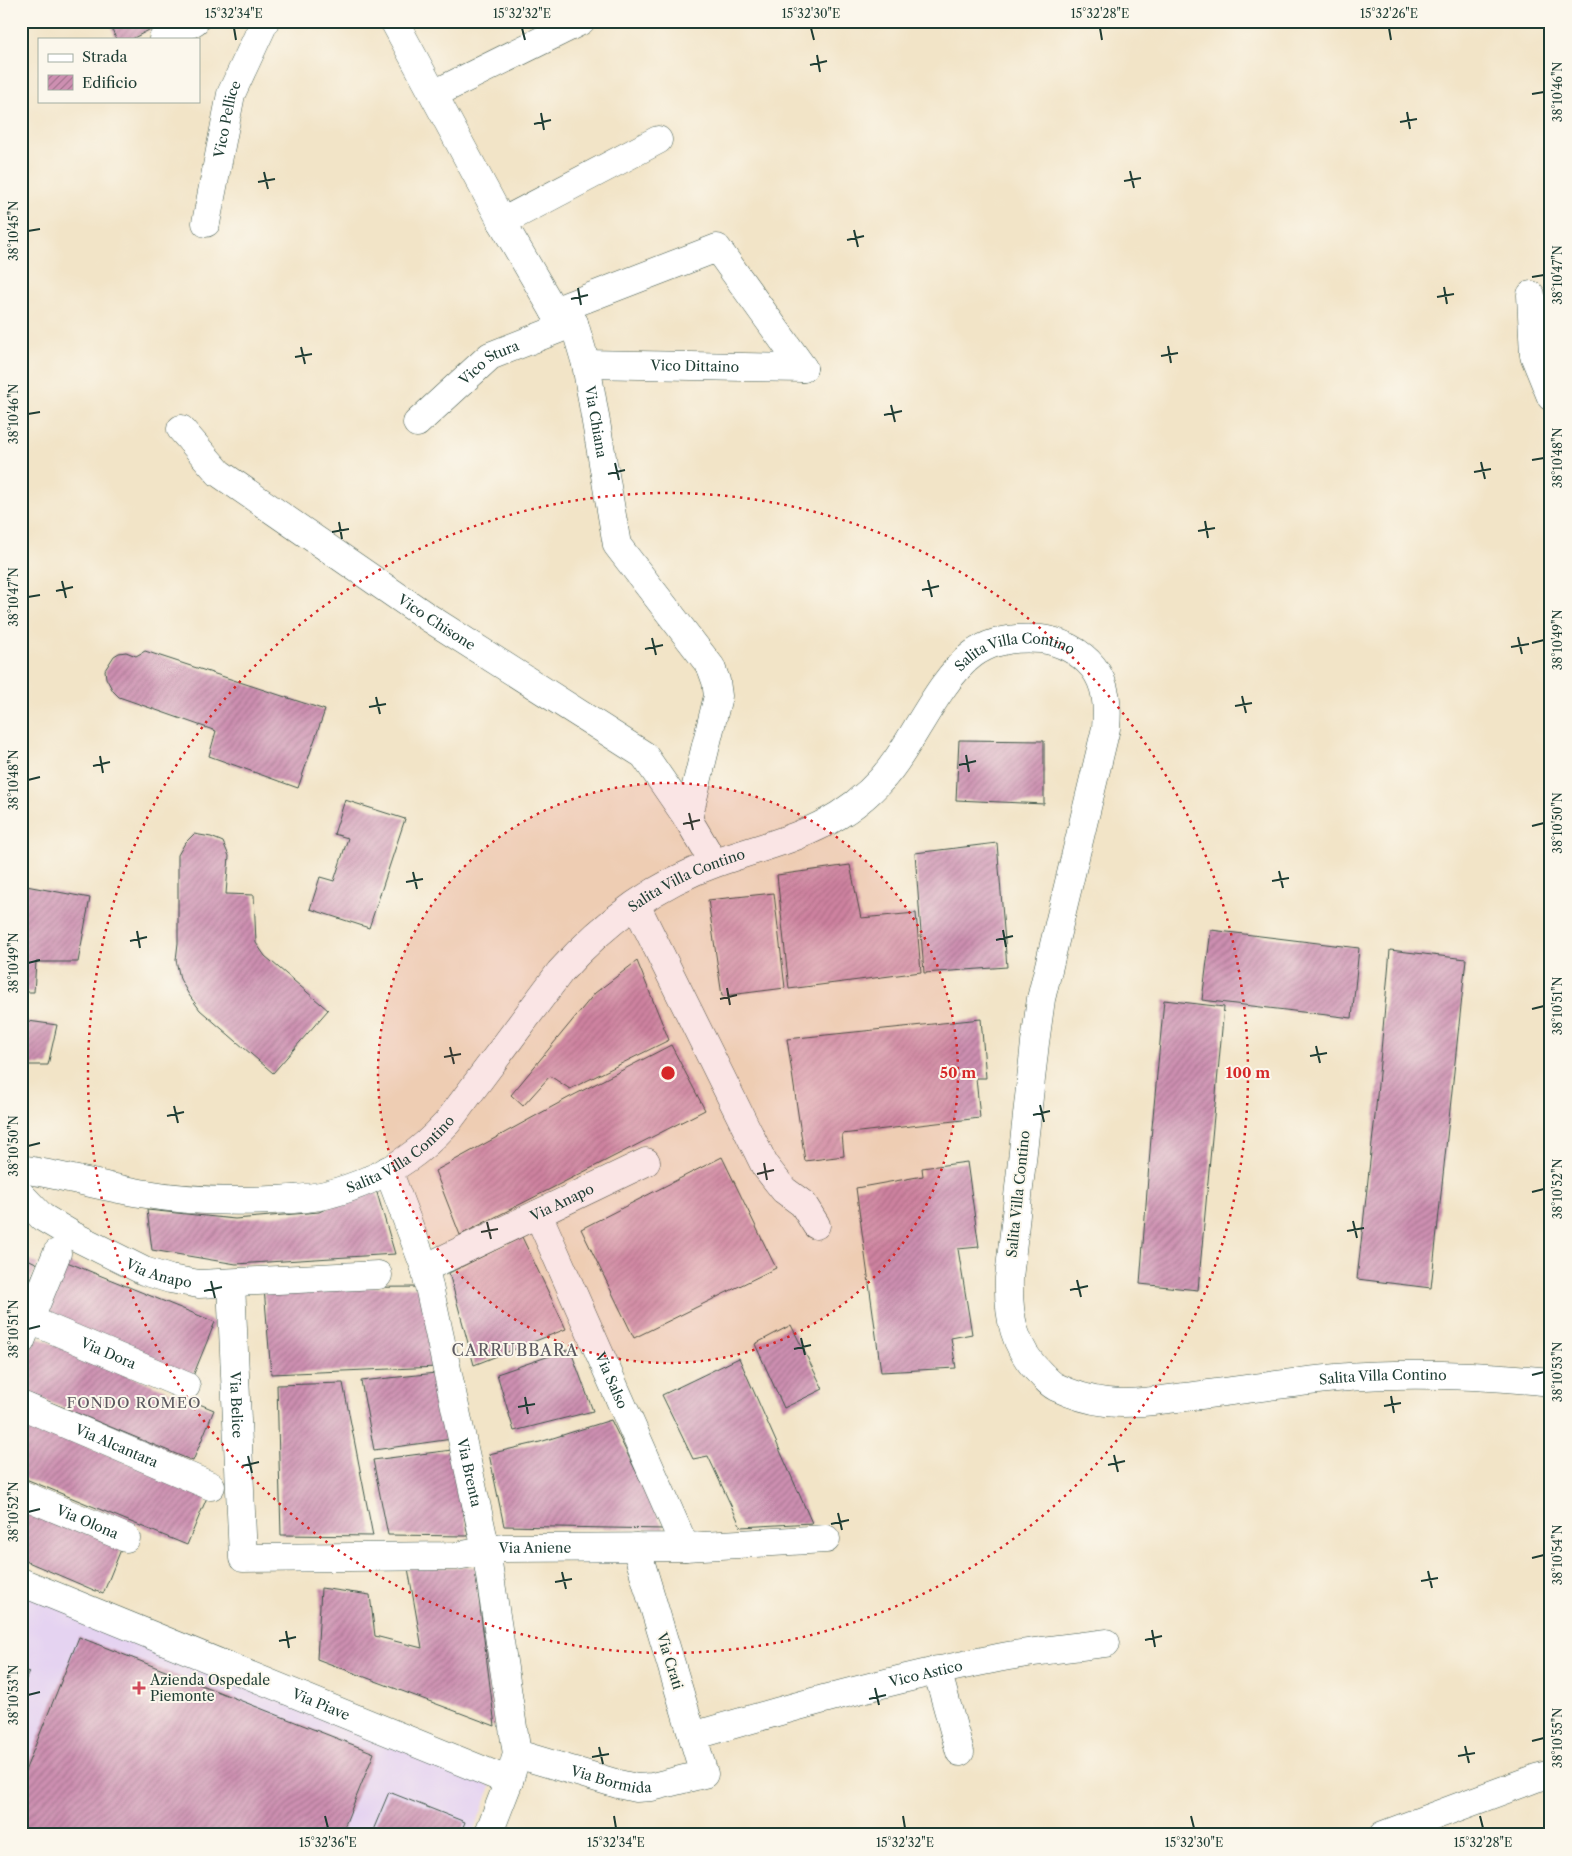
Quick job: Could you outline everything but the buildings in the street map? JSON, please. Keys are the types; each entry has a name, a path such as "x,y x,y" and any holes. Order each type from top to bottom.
{"street":[{"path":"165,38 195,21"},
{"name":"Vico Pellice","path":"206,223 232,94 264,21"},
{"name":"Via Chiana","path":"394,21 502,222 564,317 586,364 617,545 711,667 716,681 718,696 688,819"},
{"path":"434,94 581,21"},
{"path":"502,222 658,140"},
{"name":"Vico Stura","path":"417,423 490,356 564,317 718,248 803,368"},
{"path":"1531,295 1534,355 1551,397"},
{"name":"Vico Dittaino","path":"586,364 803,368"},
{"name":"Vico Chisone","path":"181,429 219,473 426,616 644,755 688,819"},
{"name":"Salita Villa Contino","path":"21,1169 138,1193 175,1199 215,1202 294,1199 323,1195 348,1188 388,1170 407,1159 429,1142 447,1123 560,972 604,928 636,905 686,875 714,863 812,830 862,800 896,762 952,674 973,653 1000,641 1027,637 1052,640 1077,652 1093,667 1104,687 1108,708 1106,728 1041,999 1009,1278 1008,1301 1012,1327 1022,1349 1036,1370 1053,1386 1077,1396 1106,1402 1135,1402 1336,1378 1422,1375 1508,1378 1551,1382"},
{"path":"688,819 714,863"},
{"path":"636,905 765,1166 784,1190 803,1204 816,1225"},
{"name":"Via Anapo","path":"425,1268 646,1162"},
{"name":"Via Brenta","path":"388,1170 425,1268 486,1550 517,1754 488,1835"},
{"name":"Via Anapo","path":"21,1195 42,1217 66,1232 144,1271 170,1278 199,1284 378,1275"},
{"name":"Via Salso","path":"538,1214 685,1547"},
{"path":"25,1330 57,1253"},
{"name":"Via Belice","path":"230,1283 243,1558"},
{"name":"Via Dora","path":"25,1330 186,1386"},
{"name":"Via Alcantara","path":"21,1405 211,1486"},
{"name":"Via Olona","path":"21,1494 126,1538"},
{"name":"Via Aniene","path":"243,1558 456,1556 502,1548 685,1547 826,1539"},
{"name":"Via Crati","path":"636,1548 704,1774"},
{"name":"Via Piave","path":"21,1582 509,1780"},
{"name":"Vico Astico","path":"693,1736 843,1693 937,1670 996,1658 1106,1643"},
{"path":"937,1670 960,1752"},
{"name":"Via Bormida","path":"517,1754 636,1788 652,1787 704,1774"},
{"path":"1383,1835 1551,1774"}],"shaded area":[{"name":"Azienda Ospedale Piemonte","path":"21,1589 491,1786 472,1835 21,1835"}],"place":[{"name":"Azienda Ospedale Piemonte","path":"139,1688"}],"district":[{"name":"CARRUBBARA","path":"515,1350"},
{"name":"FONDO ROMEO","path":"134,1402"}]}
